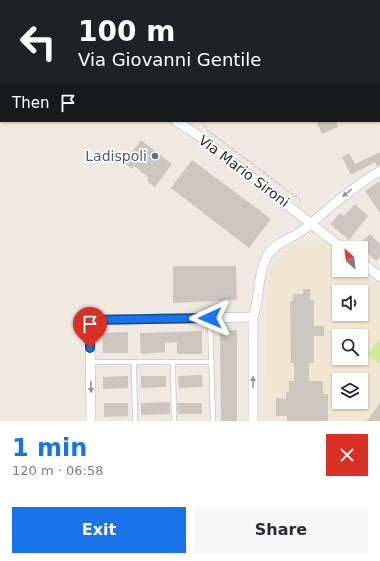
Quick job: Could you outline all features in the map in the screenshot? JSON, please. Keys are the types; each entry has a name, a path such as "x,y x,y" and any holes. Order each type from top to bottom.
{"street":[{"name":"Via Mario Sironi","path":"177,122 282,200 333,241"},
{"path":"253,421 254,317 258,305 261,275 267,256 277,245 307,228 353,188 380,171"},
{"path":"368,268 380,277"},
{"path":"91,421 90,320 254,317"}],"lane":[{"path":"210,318 213,421"},
{"path":"90,362 212,362"},
{"path":"134,362 135,421"},
{"path":"173,362 174,421"}],"shaded area":[{"path":"310,241 323,243 332,250 332,277 366,277 380,287 380,421 268,421 267,302 270,268 291,246"}],"green space":[{"path":"380,338 380,364 368,355"}],"building":[{"path":"316,122 336,122 338,127 322,134"},
{"path":"141,140 172,164 155,187 147,181 149,178 134,166 132,169 124,163"},
{"path":"380,152 380,165 377,166 375,162 351,175 342,157 349,153 355,164"},
{"path":"192,160 271,219 249,248 171,188"},
{"path":"380,181 380,213 365,191"},
{"path":"355,204 368,216 349,240 330,224 340,213 344,216"},
{"path":"370,234 380,244 380,257 376,261 368,253 368,241 362,241"},
{"path":"173,266 236,266 237,300 173,303"},
{"path":"303,289 310,289 310,300 314,300 314,326 324,326 324,336 314,336 314,363 309,363 309,381 323,381 323,394 328,394 328,421 287,421 287,416 276,416 276,398 286,399 286,392 289,392 289,381 294,381 294,363 291,363 290,301 293,301 293,294 303,294"},
{"path":"220,330 237,330 237,421 221,421"},
{"path":"202,331 202,354 177,354 177,342 165,343 165,352 141,354 140,333"},
{"path":"128,332 128,353 103,353 102,333"},
{"path":"202,375 203,387 179,388 178,376"},
{"path":"128,376 128,388 103,389 103,377"},
{"path":"141,376 166,376 166,387 141,388"},
{"path":"104,403 128,403 128,416 104,417"},
{"path":"141,403 170,403 170,414 141,415"},
{"path":"177,403 202,403 202,414 178,414"},
{"path":"380,403 380,421 367,421"}],"place":[{"name":"Ladispoli","path":"155,156"}],"route":[{"path":"90,348 90,320 210,318"}]}
